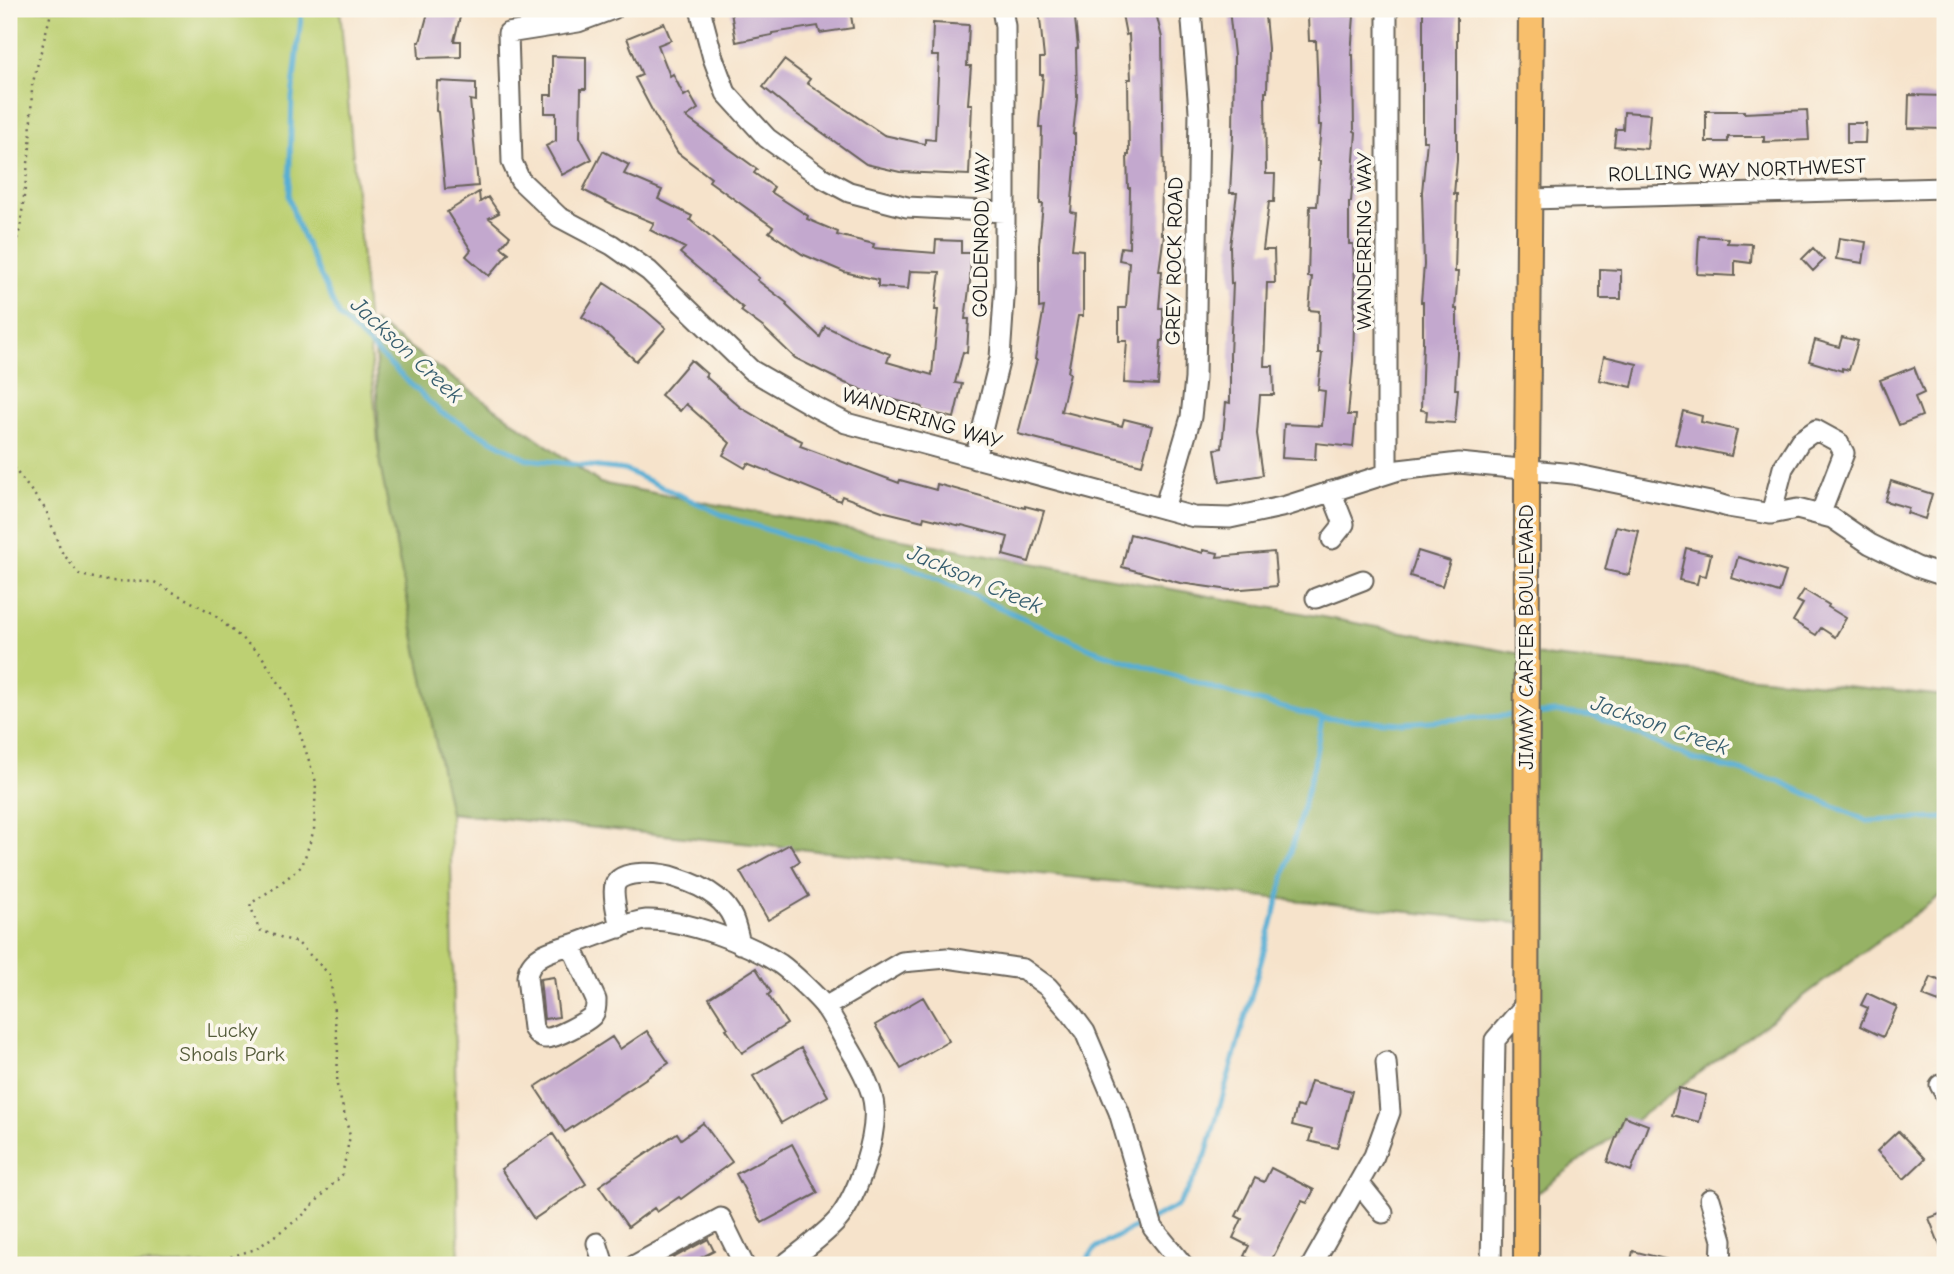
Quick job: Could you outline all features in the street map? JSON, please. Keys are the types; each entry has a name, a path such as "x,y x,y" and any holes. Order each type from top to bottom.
{"main road":[{"name":"JIMMY CARTER BOULEVARD","path":"1526,1265 1526,719 1531,9"}],"street":[{"name":"WANDERING WAY","path":"613,9 578,22 508,33 512,162 520,180 559,217 612,245 640,264 751,370 846,424 1194,517 1230,518 1286,506 1399,470 1459,463 1573,474 1771,514 1797,509 1820,515"},
{"path":"700,9 726,93 767,138 821,177 849,192 907,208 1005,212"},
{"name":"GOLDENROD WAY","path":"975,459 1000,358 1005,284 1005,26 1002,9"},
{"name":"GREY ROCK ROAD","path":"1164,509 1191,417 1195,379 1199,111 1191,9"},
{"name":"WANDERRING WAY","path":"1387,9 1387,473"},
{"name":"ROLLING WAY NORTHWEST","path":"1530,199 1945,188"},
{"path":"1771,514 1783,468 1800,441 1816,430 1838,442 1844,453 1820,515 1832,518 1870,544 1917,567 1945,576"},
{"path":"1331,491 1344,524 1332,539"},
{"path":"1316,598 1363,580"},
{"path":"620,928 614,894 615,884 629,874 652,873 674,877 717,898 735,918 740,944"},
{"path":"571,945 596,1000 594,1014 555,1037 544,1038 537,1035 533,1028 527,977 528,968 533,961 540,956 571,945 643,920 668,921 740,944 782,965 825,1007 862,1070 874,1106 871,1143 857,1187 840,1218 784,1265"},
{"path":"825,1007 902,962 947,958 1023,969 1048,987 1085,1032 1119,1112 1153,1228 1183,1265"},
{"path":"1491,1265 1495,1040 1526,1004"},
{"path":"1312,1265 1374,1156 1390,1112 1386,1062"},
{"path":"1359,1183 1383,1213"},
{"path":"1710,1199 1722,1240 1721,1265"},
{"path":"635,1265 721,1218 744,1265"},
{"path":"597,1243 604,1265"}],"path":[{"path":"9,266 19,229 30,147 32,86 52,9"},
{"path":"9,462 46,510 61,551 80,575 107,581 154,582 212,613 261,655 288,697 316,782 314,830 302,866 250,904 259,930 299,943 330,975 338,1048 337,1085 350,1136 342,1175 301,1217 256,1249 203,1265"},
{"path":"9,1255 40,1265"}],"green space":[{"name":"Lucky Shoals Park","path":"9,9 340,9 380,465 450,813 459,1263 9,1265"},
{"path":"374,322 600,483 1522,654 1945,696 1945,892 1519,1206 1526,924 450,813 380,465"}],"building":[{"path":"429,9 462,9 454,41 461,41 461,57 419,58 418,42"},
{"path":"750,9 850,9 853,28 820,33 818,26 736,42 731,12"},
{"path":"1039,9 1074,9 1078,48 1071,212 1076,213 1072,249 1083,250 1083,316 1078,316 1068,372 1070,373 1061,411 1122,426 1124,419 1152,426 1142,465 1018,434 1037,359 1044,307 1039,308 1039,245 1043,204 1040,204 1042,127 1039,127 1043,75 1040,75 1040,58 1044,58"},
{"path":"1121,9 1155,9 1162,38 1164,187 1161,234 1164,234 1159,271 1162,271 1159,308 1163,308 1163,341 1158,385 1124,383 1127,341 1119,341 1119,308 1126,308 1129,262 1119,260 1121,247 1129,248 1130,188 1127,155 1128,79 1131,79 1129,34 1126,35"},
{"path":"1229,9 1261,9 1262,16 1265,16 1268,48 1265,92 1266,174 1275,174 1274,202 1269,202 1263,250 1274,250 1275,283 1267,283 1264,366 1273,366 1274,395 1260,395 1257,434 1263,475 1220,482 1215,449 1222,448 1226,402 1230,403 1233,283 1231,284 1230,246 1237,193 1230,193 1234,55"},
{"path":"1315,9 1339,9 1339,15 1354,16 1351,55 1356,132 1349,202 1349,244 1353,244 1355,284 1353,361 1348,415 1356,415 1353,447 1316,443 1315,460 1282,458 1284,424 1322,426 1325,391 1318,390 1322,353 1318,353 1319,311 1309,310 1312,277 1308,277 1310,206 1317,206 1321,125 1316,41 1309,41 1308,17 1315,16"},
{"path":"1423,9 1457,9 1457,160 1454,194 1457,194 1455,272 1458,272 1455,389 1458,389 1455,423 1426,421 1427,411 1421,410 1421,302 1424,265 1422,192 1427,141 1423,141"},
{"path":"664,23 671,40 658,45 670,76 673,74 684,96 689,93 698,109 686,117 757,169 754,173 774,187 771,192 808,216 807,219 838,232 837,235 874,244 873,248 935,253 936,240 961,241 961,253 971,253 965,319 969,319 967,353 963,352 955,383 962,384 954,418 875,395 795,358 680,253 685,248 650,230 654,223 583,190 603,151 629,165 624,174 662,190 658,199 692,216 690,220 787,303 786,305 820,337 825,326 890,354 887,362 932,375 940,272 910,271 908,289 878,287 878,280 844,272 802,254 769,232 773,227 709,181 711,178 678,153 635,78 642,75 627,38"},
{"path":"933,23 969,25 967,66 971,66 968,104 972,104 969,175 900,172 866,164 763,87 784,60 810,79 807,83 884,135 925,144 925,139 935,140 939,56 932,56"},
{"path":"552,56 586,57 586,89 581,89 580,137 592,159 562,175 546,146 556,141 556,113 545,113 545,95 552,95"},
{"path":"437,81 476,83 476,101 470,100 478,186 445,189 436,111"},
{"path":"1909,95 1945,96 1945,129 1908,128"},
{"path":"1807,110 1809,140 1764,142 1764,137 1728,137 1728,142 1706,142 1706,111 1744,113"},
{"path":"1624,112 1650,114 1647,149 1614,146 1616,129 1623,129"},
{"path":"1847,123 1866,123 1865,143 1847,143"},
{"path":"479,192 480,202 488,197 499,213 489,218 510,236 501,247 509,253 489,276 466,256 471,250 447,212"},
{"path":"1699,236 1728,238 1727,243 1752,244 1751,263 1735,261 1735,276 1697,274"},
{"path":"1839,238 1866,242 1863,263 1836,259"},
{"path":"1813,248 1824,260 1813,271 1802,259"},
{"path":"1600,269 1621,270 1621,299 1600,299"},
{"path":"604,283 645,310 666,328 636,361 602,330 582,317"},
{"path":"1842,337 1858,341 1849,370 1842,368 1842,371 1809,361 1815,340 1839,347"},
{"path":"1604,356 1637,364 1632,387 1599,380"},
{"path":"691,360 740,407 802,441 800,446 899,483 900,480 936,490 937,484 1044,511 1029,562 1003,555 1008,537 924,517 923,521 882,511 842,496 840,501 748,463 745,468 723,455 730,443 686,404 680,411 661,395"},
{"path":"1914,367 1924,393 1915,397 1922,416 1899,425 1880,380"},
{"path":"1683,411 1702,416 1701,422 1737,430 1731,456 1675,444"},
{"path":"1891,481 1932,494 1925,519 1907,513 1909,508 1885,501"},
{"path":"1616,526 1639,531 1629,575 1605,570"},
{"path":"1130,534 1203,553 1203,550 1218,553 1217,557 1274,552 1277,586 1230,590 1180,583 1122,567"},
{"path":"1686,548 1711,554 1706,576 1699,575 1697,584 1679,580"},
{"path":"1418,551 1450,561 1442,586 1410,576"},
{"path":"1738,557 1786,572 1779,593 1732,578"},
{"path":"1804,590 1846,618 1835,637 1821,628 1816,635 1793,621 1803,604 1797,601"},
{"path":"790,844 800,861 792,866 809,896 768,920 740,872"},
{"path":"756,968 771,992 768,995 787,1024 742,1053 709,998"},
{"path":"554,977 559,1017 544,1019 540,979"},
{"path":"1931,977 1945,983 1939,1002 1923,996"},
{"path":"1867,993 1897,1007 1883,1037 1860,1026 1868,1008 1861,1005"},
{"path":"923,997 949,1041 901,1069 875,1025"},
{"path":"647,1031 669,1063 565,1132 535,1087 612,1037 620,1049"},
{"path":"801,1048 828,1096 781,1123 753,1076"},
{"path":"1311,1081 1352,1091 1337,1148 1309,1141 1312,1130 1292,1125 1297,1106 1303,1108"},
{"path":"1679,1088 1706,1095 1699,1122 1672,1115"},
{"path":"1624,1116 1648,1125 1631,1171 1607,1162"},
{"path":"703,1123 732,1162 681,1199 679,1197 657,1212 654,1208 628,1227 599,1186 677,1133 681,1139"},
{"path":"1898,1131 1925,1159 1904,1179 1877,1151"},
{"path":"553,1134 586,1184 534,1219 501,1169"},
{"path":"792,1144 818,1193 762,1223 736,1174"},
{"path":"1271,1168 1314,1190 1307,1203 1302,1201 1269,1265 1262,1265 1244,1256 1249,1246 1233,1238 1242,1219 1236,1216 1255,1178 1264,1182"},
{"path":"1945,1212 1945,1256 1944,1256 1929,1218"},
{"path":"708,1239 714,1251 687,1265 677,1265 673,1258"},
{"path":"1633,1251 1669,1260 1669,1265 1630,1265"}],"waterway":[{"name":"Jackson Creek","path":"302,9 292,98 289,197 296,221 339,316 440,412 527,459 625,470 725,516 826,549 903,564 1094,650 1235,695 1322,718 1401,723 1518,715"},
{"name":"Jackson Creek","path":"1532,714 1556,712 1595,716 1693,759 1779,781 1867,821 1945,818"},
{"path":"1082,1265 1097,1247 1177,1206 1206,1155 1314,765 1322,718"}]}
